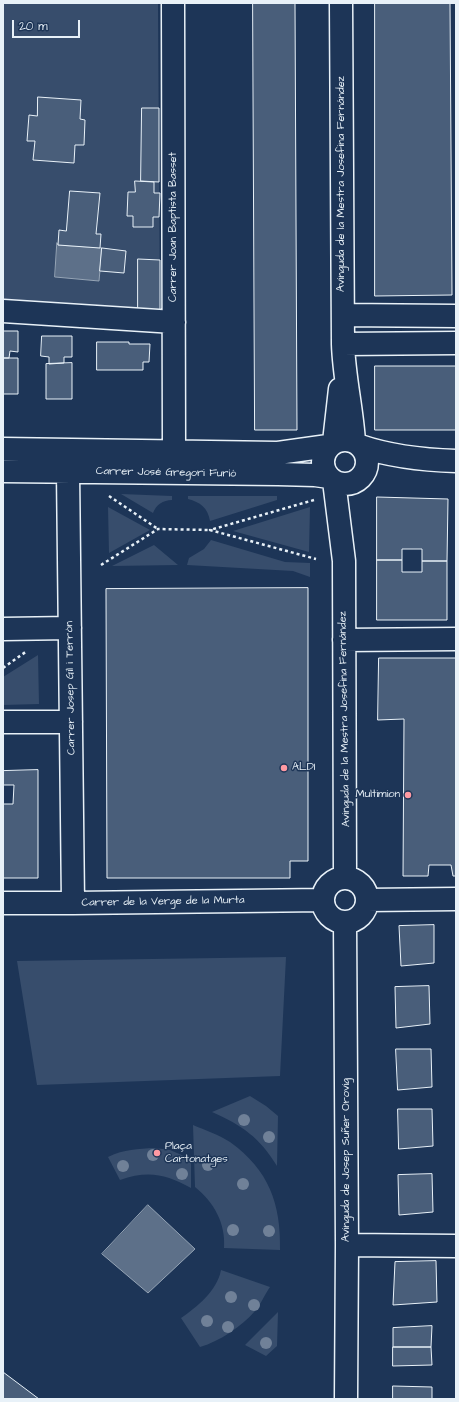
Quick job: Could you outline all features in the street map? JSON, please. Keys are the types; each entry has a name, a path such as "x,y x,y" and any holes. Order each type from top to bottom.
{"street":[{"name":"Carrer Joan Baptista Basset","path":"173,3 174,451"},
{"name":"Avinguda de la Mestra Josefina Fernández","path":"341,3 344,444"},
{"path":"3,311 174,322"},
{"path":"343,315 456,316"},
{"path":"343,354 456,343"},
{"path":"422,460 345,479 325,472 322,458 344,444 381,453 422,460 456,461"},
{"path":"344,444 364,451 366,457 365,469 345,479"},
{"name":"Carrer José Gregori Furió","path":"3,449 278,453 344,444"},
{"name":"Carrer José Gregori Furió","path":"3,471 278,474 315,475 345,479"},
{"name":"Carrer Josep Gil i Terròn","path":"68,472 73,903"},
{"name":"Avinguda de la Mestra Josefina Fernández","path":"345,479 345,878"},
{"path":"3,629 70,628"},
{"path":"344,640 456,639"},
{"path":"3,722 71,722"},
{"path":"345,878 354,880 361,884 366,891 367,900 366,908 361,915 354,920 345,922 336,920 329,915 324,908 323,900 324,891 329,884 337,879 345,878"},
{"path":"367,900 456,899"},
{"name":"Carrer de la Verge de la Murta","path":"3,903 323,900"},
{"name":"Avinguda de Josep Suñer Orovig","path":"345,922 347,1245 346,1399"},
{"path":"347,1245 456,1246"}],"path":[{"path":"108,495 158,530"},
{"path":"210,530 314,500"},
{"path":"101,565 158,530 210,530 316,558"}],"shaded area":[{"path":"3,3 158,3 160,311 3,301"},
{"path":"57,243 58,245 102,248 99,281 55,277"},
{"path":"121,494 172,496 172,500 160,504 153,513"},
{"path":"188,496 277,496 277,500 210,521 209,516 203,506 188,499"},
{"path":"108,507 150,530 109,553"},
{"path":"310,507 309,552 233,531"},
{"path":"211,540 285,562 310,563 310,577 293,571 187,565 189,558 204,549"},
{"path":"154,545 178,565 112,566"},
{"path":"38,655 39,704 3,705 3,677"},
{"path":"286,957 280,1076 37,1085 17,961"},
{"path":"250,1096 278,1116 277,1166 271,1156 249,1133 241,1127 212,1112"},
{"path":"193,1125 230,1142 254,1164 263,1176 275,1203 280,1233 280,1250 224,1248 221,1222 208,1199 195,1187"},
{"path":"155,1148 170,1150 191,1159 191,1188 173,1179 157,1175 139,1175 120,1180 108,1157 126,1151"},
{"path":"148,1205 195,1249 148,1293 102,1254"},
{"path":"221,1270 270,1287 257,1308 243,1323 230,1333 200,1347 181,1318 200,1304 211,1292 219,1278"},
{"path":"278,1312 277,1346 266,1356 245,1345"}],"building":[{"path":"253,3 295,3 297,430 255,430"},
{"path":"375,3 450,3 452,295 375,296"},
{"path":"38,97 81,100 80,119 85,120 84,145 75,145 74,163 33,160 35,141 27,141 29,115 37,116"},
{"path":"142,108 159,108 159,182 141,181"},
{"path":"135,181 154,182 154,193 160,193 159,217 153,217 153,227 133,227 133,216 127,216 128,192 135,192"},
{"path":"70,191 100,193 96,234 101,234 100,248 58,245 59,230 66,231"},
{"path":"102,248 126,251 124,273 100,271"},
{"path":"138,259 160,260 160,311 138,310"},
{"path":"3,331 18,331 18,352 10,351 9,358 3,358"},
{"path":"42,336 72,336 72,357 64,357 64,363 49,364 49,357 41,356"},
{"path":"97,342 129,342 129,344 150,344 149,362 143,362 143,370 97,370"},
{"path":"3,358 18,358 18,394 3,394"},
{"path":"72,363 72,399 46,399 46,364"},
{"path":"375,366 456,366 456,430 375,430"},
{"path":"377,497 448,499 447,561 422,561 422,549 402,549 402,560 377,560"},
{"path":"377,560 402,560 402,572 422,572 422,561 447,561 447,620 377,620"},
{"path":"308,588 308,861 290,861 290,878 107,878 106,589"},
{"path":"379,658 456,658 456,876 453,876 451,865 429,865 428,876 403,876 404,719 378,720"},
{"path":"38,770 38,878 3,878 3,804 13,804 14,785 3,785 3,771"},
{"path":"434,925 434,963 401,966 399,926"},
{"path":"429,986 430,1024 396,1028 395,987"},
{"path":"396,1049 431,1049 432,1087 398,1090"},
{"path":"398,1109 432,1109 433,1146 399,1149"},
{"path":"432,1174 433,1212 399,1215 398,1175"},
{"path":"436,1261 437,1302 393,1305 395,1262"},
{"path":"432,1326 431,1347 393,1347 393,1328"},
{"path":"393,1347 431,1347 432,1365 393,1366"},
{"path":"3,1372 39,1399 3,1399"},
{"path":"393,1386 432,1387 432,1399 393,1399"}],"place":[{"name":"ALDI","path":"284,768"},
{"name":"Multimion","path":"408,795"},
{"name":"Plaça Cartonatges","path":"157,1153"}]}
